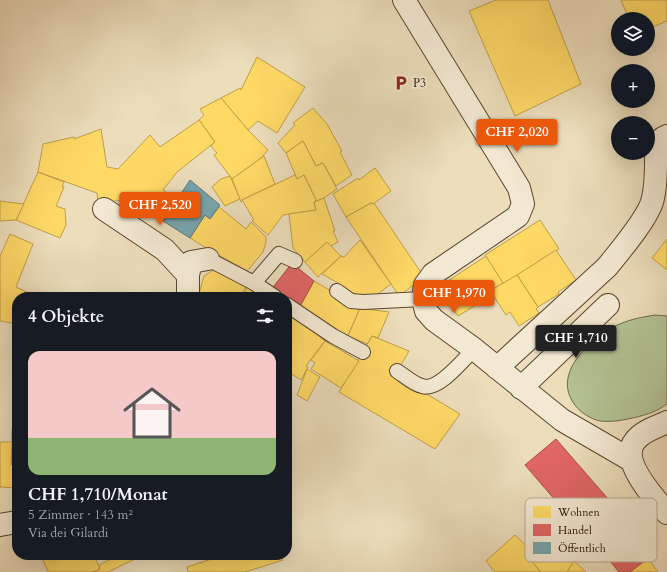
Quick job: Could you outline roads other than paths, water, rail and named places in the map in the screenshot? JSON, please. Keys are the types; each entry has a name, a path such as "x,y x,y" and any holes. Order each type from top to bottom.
{"street":[{"path":"404,0 519,188 523,204 518,216 433,274 425,285 423,299 426,311 434,320 474,349 562,420 631,460"},
{"path":"497,368 607,267 620,252 650,209 656,180 656,146 662,138 667,136"},
{"path":"104,210 165,250 188,275"},
{"path":"188,292 188,275 191,262 208,259"},
{"path":"521,388 608,305"},
{"path":"656,498 642,480 631,460 630,453 635,440 645,432 667,422"},
{"path":"657,500 667,513"},
{"path":"0,525 12,523"}],"lane":[{"path":"254,283 279,254 294,261"},
{"path":"208,259 254,283 267,292"},
{"path":"337,290 351,301 363,302 423,299"},
{"path":"292,308 333,336 363,352"},
{"path":"397,372 421,386 434,386 442,381 474,349"}],"place":[{"name":"P3","path":"401,83"}]}
